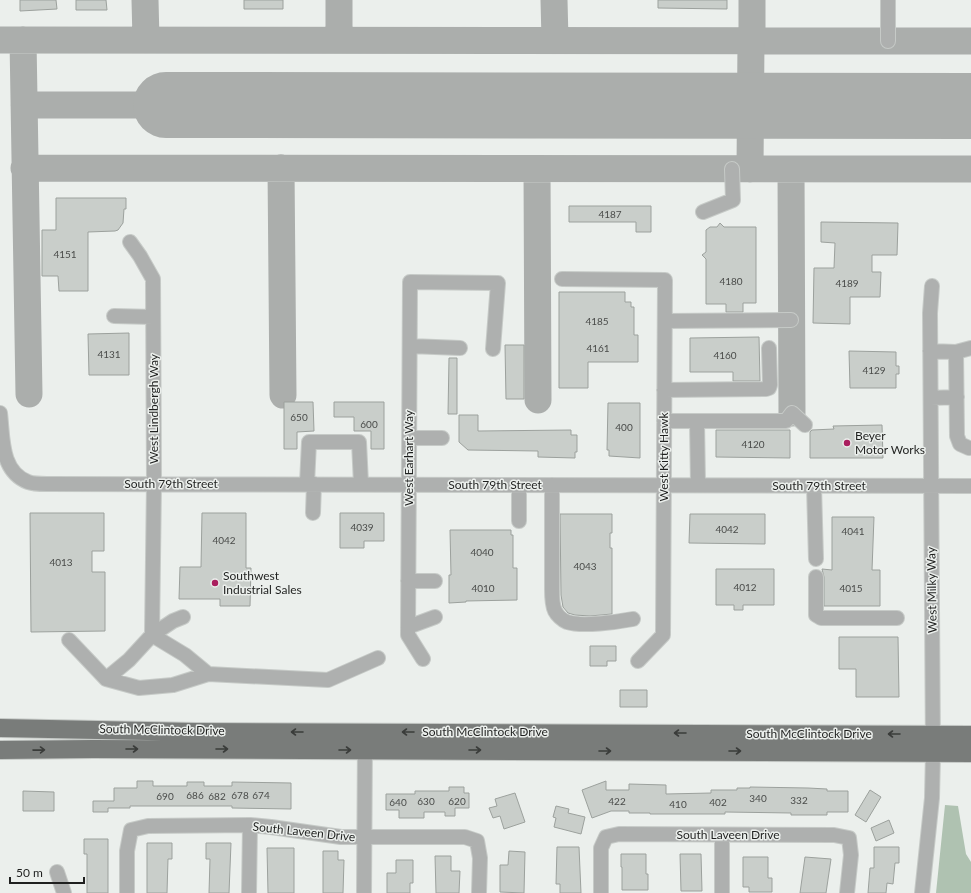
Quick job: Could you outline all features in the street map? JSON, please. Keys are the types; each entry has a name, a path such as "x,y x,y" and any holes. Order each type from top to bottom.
{"main road":[{"name":"South McClintock Drive","path":"0,728 196,732 364,741 971,753"},
{"name":"South McClintock Drive","path":"0,750 93,749 364,741 971,735"}],"street":[{"path":"888,0 888,41"},
{"path":"703,212 733,200 732,169"},
{"name":"West Lindbergh Way","path":"130,242 153,279 154,483 152,635"},
{"name":"West Kitty Hawk","path":"562,279 665,280 663,635 638,661"},
{"name":"West Earhart Way","path":"408,631 410,282 498,283 493,349"},
{"name":"West Milky Way","path":"922,893 932,798 933,753 930,351 932,286"},
{"path":"114,316 153,317"},
{"path":"665,321 791,320"},
{"path":"410,346 460,348"},
{"path":"664,390 766,390 770,385 769,348"},
{"path":"930,351 956,352 971,348"},
{"path":"956,352 957,436 960,444 969,448"},
{"path":"931,398 957,397"},
{"name":"South 79th Street","path":"0,413 5,456 8,465 14,472 28,482 47,484 154,483 971,486"},
{"path":"664,421 786,421 792,413 805,425"},
{"path":"696,421 698,485"},
{"path":"409,438 442,438"},
{"path":"313,513 310,484 309,442 359,442 361,484"},
{"path":"519,485 519,521"},
{"path":"552,485 552,590 553,603 556,612 561,619 566,622 611,623 633,619"},
{"path":"814,486 816,559"},
{"path":"816,577 816,614 821,618 897,618"},
{"path":"408,581 435,581"},
{"path":"106,679 129,660 152,635 173,621 183,617"},
{"path":"424,659 408,631 435,617"},
{"path":"152,635 185,655 208,674"},
{"path":"69,640 106,679 139,688 173,685 208,674 328,680 378,658"},
{"path":"364,741 364,893"},
{"path":"249,893 250,825"},
{"name":"South Laveen Drive","path":"126,893 127,851 131,830 148,826 250,825 341,837 465,837 477,841 480,858 479,893"},
{"name":"South Laveen Drive","path":"601,893 601,848 606,837 619,834 834,835 849,838 852,855 847,893"},
{"path":"722,835 722,893"},
{"path":"57,872 64,893"}],"green space":[{"path":"945,805 958,806 966,854 971,862 971,893 936,893"}],"building":[{"path":"20,0 56,0 57,9 20,11"},
{"path":"76,0 106,0 107,10 76,10"},
{"path":"244,0 283,0 283,9 244,9"},
{"path":"658,0 727,0 727,9 658,8"},
{"path":"56,198 126,198 126,209 124,209 123,223 118,230 88,232 88,291 59,291 58,276 42,276 42,230 56,230"},
{"path":"569,206 651,206 651,232 636,232 636,222 569,222"},
{"path":"821,222 898,223 897,255 872,255 872,272 881,272 880,297 850,297 850,324 813,323 814,268 834,268 835,243 821,242"},
{"path":"720,223 724,227 756,227 756,303 743,303 743,312 726,312 726,304 706,304 706,259 702,255 706,252 706,230 710,227 717,227"},
{"path":"559,292 625,292 625,302 631,302 631,307 634,307 634,335 638,335 638,362 588,362 588,388 559,388"},
{"path":"129,333 129,375 89,375 88,334"},
{"path":"759,337 760,381 733,381 733,372 690,372 690,338"},
{"path":"505,345 524,345 524,399 506,399"},
{"path":"849,351 896,352 896,366 899,366 899,374 896,374 896,388 850,388"},
{"path":"449,358 457,358 457,414 448,414"},
{"path":"284,402 313,402 314,431 297,432 297,449 284,449"},
{"path":"334,402 384,402 384,449 371,449 371,431 354,431 354,417 334,417"},
{"path":"608,403 640,403 640,458 609,456 609,450 607,450"},
{"path":"459,415 478,415 478,431 571,430 571,435 577,435 577,452 575,452 575,458 538,457 538,451 468,450 459,442"},
{"path":"882,425 883,458 810,458 810,432 812,430 834,429 833,426"},
{"path":"716,430 790,430 790,458 716,457"},
{"path":"30,513 104,513 104,551 92,551 92,572 105,572 105,631 31,632"},
{"path":"202,513 246,513 246,568 251,568 250,606 220,606 220,599 179,599 180,567 201,567"},
{"path":"340,513 384,513 384,541 364,541 364,548 340,548"},
{"path":"560,514 612,514 610,548 612,548 612,614 590,616 575,615 568,613 563,607 561,595"},
{"path":"690,514 765,514 765,544 689,543"},
{"path":"832,517 874,517 872,570 880,570 880,606 824,606 824,577 822,569 832,570"},
{"path":"450,530 511,530 511,535 513,535 513,568 517,568 517,600 466,601 449,603 449,575 451,575"},
{"path":"716,569 774,569 774,605 743,605 743,610 734,610 734,605 716,605"},
{"path":"839,637 898,637 899,697 856,697 856,669 839,669"},
{"path":"590,646 616,646 616,661 607,661 607,666 590,666"},
{"path":"620,690 647,690 647,707 620,707"},
{"path":"137,781 153,781 153,786 187,786 187,782 204,782 204,786 232,786 232,782 291,783 291,809 232,808 232,806 130,806 130,808 108,808 108,812 93,812 93,801 114,801 114,788 137,788"},
{"path":"606,781 606,790 629,790 629,784 666,785 666,794 711,793 711,790 737,790 737,788 750,787 808,788 827,789 827,791 848,791 848,812 827,812 827,815 791,815 791,813 725,812 725,814 650,814 629,813 629,811 611,811 592,818 582,790"},
{"path":"449,787 464,787 464,793 469,793 469,808 455,808 455,816 445,816 445,812 424,812 424,818 399,818 399,810 386,810 386,794 415,794 415,791 449,791"},
{"path":"870,790 881,797 866,822 855,815"},
{"path":"23,791 54,792 54,811 23,811"},
{"path":"515,793 525,822 504,829 500,816 493,818 489,808 497,806 495,799"},
{"path":"556,806 569,809 568,813 585,817 581,834 554,827 556,818 553,817"},
{"path":"889,820 894,833 876,841 871,828"},
{"path":"84,839 108,839 108,893 87,893 87,854 84,854"},
{"path":"147,843 172,843 172,859 168,859 167,893 147,893"},
{"path":"206,843 231,843 229,893 209,893 210,859 206,859"},
{"path":"557,847 579,847 581,893 560,893 560,884 556,884"},
{"path":"874,847 899,847 899,863 895,863 893,884 887,883 886,893 868,893 870,868 874,868"},
{"path":"267,848 294,848 294,893 268,893"},
{"path":"323,851 338,851 338,860 344,860 343,893 323,893"},
{"path":"509,851 525,852 524,893 500,892 500,865 508,865"},
{"path":"621,854 646,854 648,890 622,890"},
{"path":"680,854 701,854 702,891 681,891"},
{"path":"435,856 451,856 451,871 460,871 459,893 436,893"},
{"path":"743,857 768,857 768,878 772,878 772,892 749,892 749,887 743,887"},
{"path":"805,857 831,859 826,893 800,893"},
{"path":"396,860 413,860 413,883 410,883 410,893 387,893 387,873 396,873"}],"taxiway":[{"path":"145,0 146,40"},
{"path":"339,0 339,40"},
{"path":"554,0 555,40"},
{"path":"752,0 752,40"},
{"path":"0,40 971,41"},
{"path":"23,40 29,394"},
{"path":"750,169 751,40"},
{"path":"24,105 166,105"},
{"path":"24,168 971,169"},
{"path":"281,168 283,395"},
{"path":"537,169 538,400"},
{"path":"791,169 792,413"}],"runway":[{"path":"166,105 971,106"}],"place":[{"name":"Beyer Motor Works","path":"847,443"},
{"name":"Southwest Industrial Sales","path":"215,583"}]}
